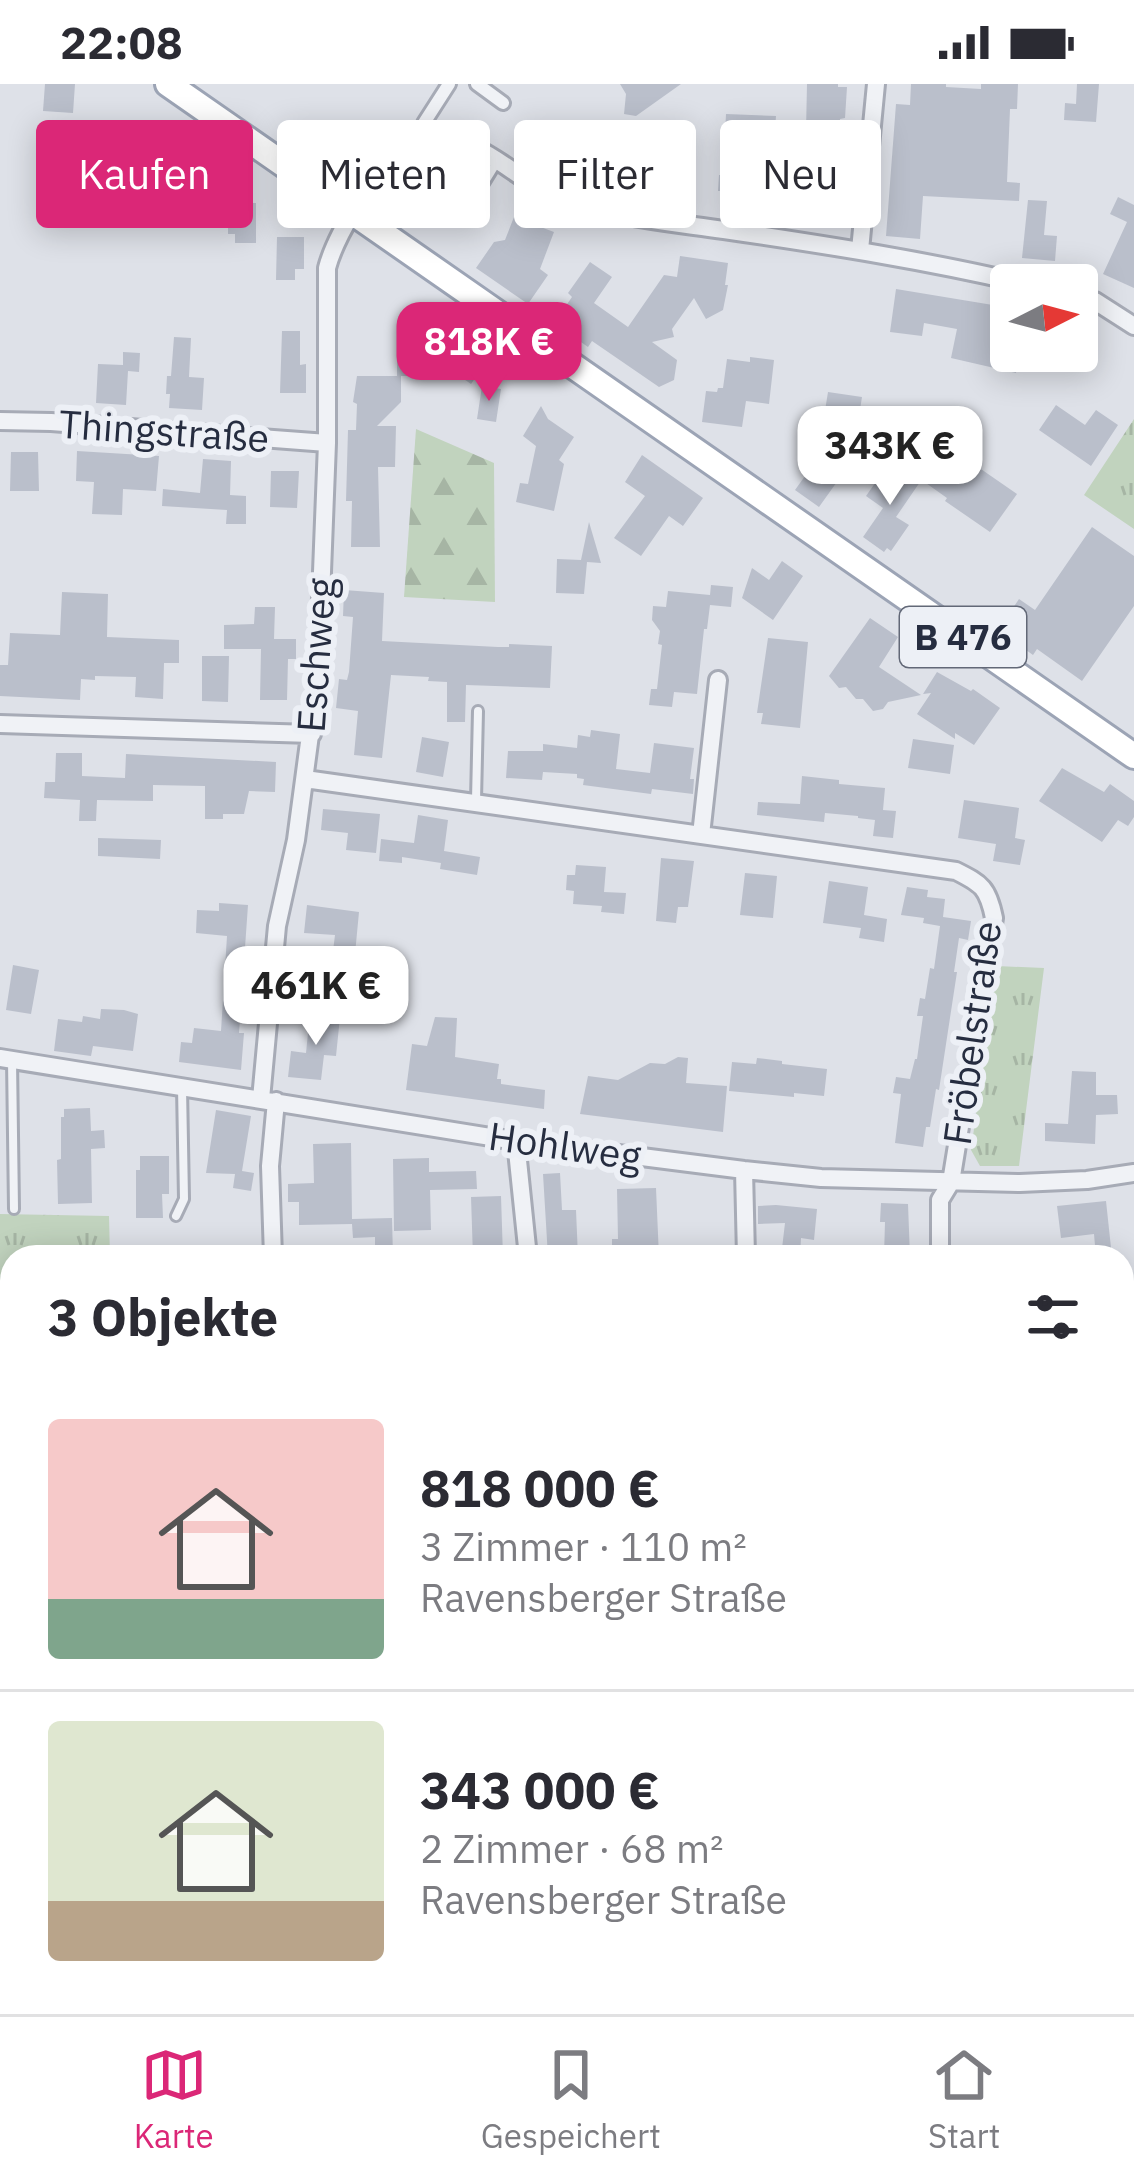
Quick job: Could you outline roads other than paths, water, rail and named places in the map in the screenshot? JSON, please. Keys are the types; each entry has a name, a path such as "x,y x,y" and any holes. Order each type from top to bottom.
{"main road":[{"name":"B 476","path":"168,84 277,161"},
{"name":"B 476","path":"372,228 1134,756"}],"street":[{"path":"426,120 449,84"},
{"path":"477,84 503,103"},
{"path":"860,250 876,84"},
{"path":"490,156 563,202 618,215 860,250 990,277"},
{"name":"Eschweg","path":"273,1245 268,1100 277,926 312,734 327,443 327,268 345,228"},
{"path":"1098,303 1134,326"},
{"name":"Thingstraße","path":"0,422 327,443"},
{"path":"701,835 718,680"},
{"path":"0,724 312,734"},
{"name":"Fröbelstraße","path":"305,779 956,872 980,884 994,918 951,1183"},
{"name":"Hohlweg","path":"6,1059 516,1141 821,1178 951,1183 1065,1181 1134,1173"},
{"path":"516,1141 527,1245"},
{"path":"744,1170 746,1245"},
{"path":"940,1245 940,1200 951,1183"}],"lane":[{"path":"490,174 498,161"},
{"path":"476,801 478,712"},
{"path":"6,1059 14,1208"},
{"path":"176,1216 184,1199 182,1087"}]}
